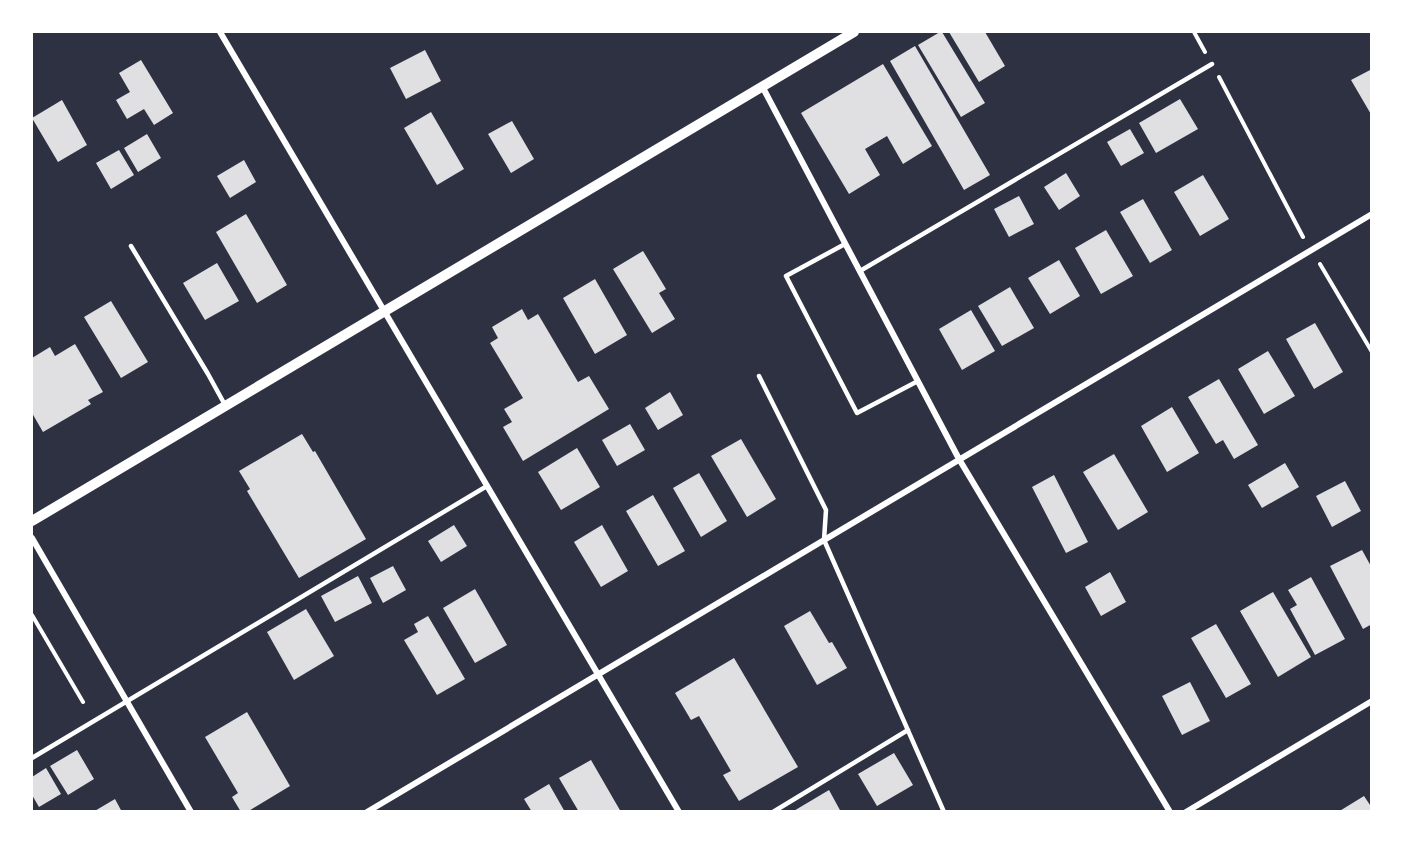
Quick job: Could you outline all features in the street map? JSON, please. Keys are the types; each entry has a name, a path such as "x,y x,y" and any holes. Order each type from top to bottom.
{"street":[{"path":"220,32 679,812"},
{"path":"32,521 854,32"},
{"path":"762,86 959,459 1170,812"},
{"path":"367,812 1371,214"},
{"path":"32,538 191,812"},
{"path":"1186,812 1371,702"}],"lane":[{"path":"860,272 1212,64"},
{"path":"846,244 786,276 857,413 918,381"},
{"path":"131,246 225,405"},
{"path":"759,376 826,510 824,540 944,812"},
{"path":"32,758 487,486"},
{"path":"773,812 908,730"}],"path":[{"path":"1194,32 1299,230"},
{"path":"1324,270 1371,352"},
{"path":"32,615 83,702"}],"building":[{"path":"940,32 985,103 961,117 918,45"},
{"path":"949,32 985,32 1005,66 979,82"},
{"path":"915,46 990,175 964,190 890,61"},
{"path":"425,50 441,81 406,99 390,68"},
{"path":"141,60 173,113 154,125 144,109 127,119 116,100 130,92 119,73"},
{"path":"883,64 932,146 903,164 887,136 865,149 880,175 849,194 801,113"},
{"path":"1372,69 1372,116 1351,80"},
{"path":"1180,99 1198,129 1156,153 1139,123"},
{"path":"62,100 87,145 58,162 32,118"},
{"path":"431,112 464,169 437,185 404,128"},
{"path":"512,121 534,159 511,173 488,134"},
{"path":"1130,129 1144,153 1121,166 1107,142"},
{"path":"147,134 161,158 138,172 124,148"},
{"path":"119,150 134,175 111,189 96,163"},
{"path":"244,160 256,182 230,198 217,176"},
{"path":"1066,173 1080,196 1059,210 1044,187"},
{"path":"1203,175 1229,219 1200,236 1174,192"},
{"path":"1019,196 1034,224 1009,237 994,209"},
{"path":"1143,199 1172,250 1150,263 1120,212"},
{"path":"246,214 287,285 257,303 216,232"},
{"path":"1106,230 1133,276 1101,294 1075,248"},
{"path":"643,251 666,289 659,293 675,319 652,333 613,269"},
{"path":"1059,260 1080,296 1050,314 1028,278"},
{"path":"217,263 239,301 205,320 183,283"},
{"path":"595,279 627,335 595,354 563,298"},
{"path":"1010,287 1034,328 1002,346 978,306"},
{"path":"111,301 148,362 121,378 84,317"},
{"path":"522,309 528,320 538,314 578,382 589,376 609,409 523,461 503,427 512,422 504,409 523,398 490,343 498,338 492,327"},
{"path":"971,310 995,351 962,370 939,329"},
{"path":"1315,323 1343,372 1314,389 1286,339"},
{"path":"75,344 103,392 88,400 91,404 43,432 32,413 32,358 50,347 55,356"},
{"path":"1268,351 1295,396 1264,414 1238,369"},
{"path":"1219,379 1258,445 1234,459 1223,440 1216,444 1188,397"},
{"path":"670,392 683,415 658,430 645,408"},
{"path":"1172,407 1199,453 1167,472 1141,426"},
{"path":"630,424 645,450 617,466 602,440"},
{"path":"302,434 313,452 315,451 366,539 299,578 247,491 250,489 239,471"},
{"path":"741,439 776,499 747,517 711,456"},
{"path":"577,448 600,487 561,510 538,472"},
{"path":"1114,454 1148,512 1118,530 1083,472"},
{"path":"1285,463 1299,487 1262,508 1248,485"},
{"path":"699,473 727,521 701,537 673,488"},
{"path":"1054,475 1088,542 1066,553 1032,487"},
{"path":"1345,481 1361,511 1332,527 1316,496"},
{"path":"653,495 685,551 658,566 626,511"},
{"path":"454,525 467,546 441,562 428,541"},
{"path":"602,525 628,571 601,587 574,542"},
{"path":"1362,550 1372,568 1372,624 1363,629 1330,566"},
{"path":"393,566 406,590 383,603 370,578"},
{"path":"1110,572 1126,602 1101,616 1085,587"},
{"path":"358,576 372,603 335,622 321,596"},
{"path":"1311,577 1345,639 1315,655 1290,609 1297,605 1288,590"},
{"path":"475,589 507,645 475,663 443,608"},
{"path":"1273,592 1311,657 1278,677 1240,611"},
{"path":"306,609 334,656 294,680 267,632"},
{"path":"810,611 847,668 817,685 784,626"},
{"path":"428,616 465,679 437,695 404,640 418,632 414,624"},
{"path":"1216,624 1251,684 1226,698 1191,638"},
{"path":"734,658 798,767 739,801 723,775 731,771 699,716 691,720 675,693"},
{"path":"1190,682 1210,721 1182,735 1162,696"},
{"path":"247,712 290,786 247,812 241,812 232,797 238,793 205,737"},
{"path":"77,750 94,779 68,795 50,766"},
{"path":"894,753 913,785 877,806 858,774"},
{"path":"591,760 621,812 579,812 559,778"},
{"path":"46,768 61,794 39,807 32,795 32,777"},
{"path":"549,784 565,812 532,812 524,799"},
{"path":"829,790 841,812 792,812"},
{"path":"1364,796 1372,812 1338,812"},
{"path":"115,799 122,812 93,812"}]}
